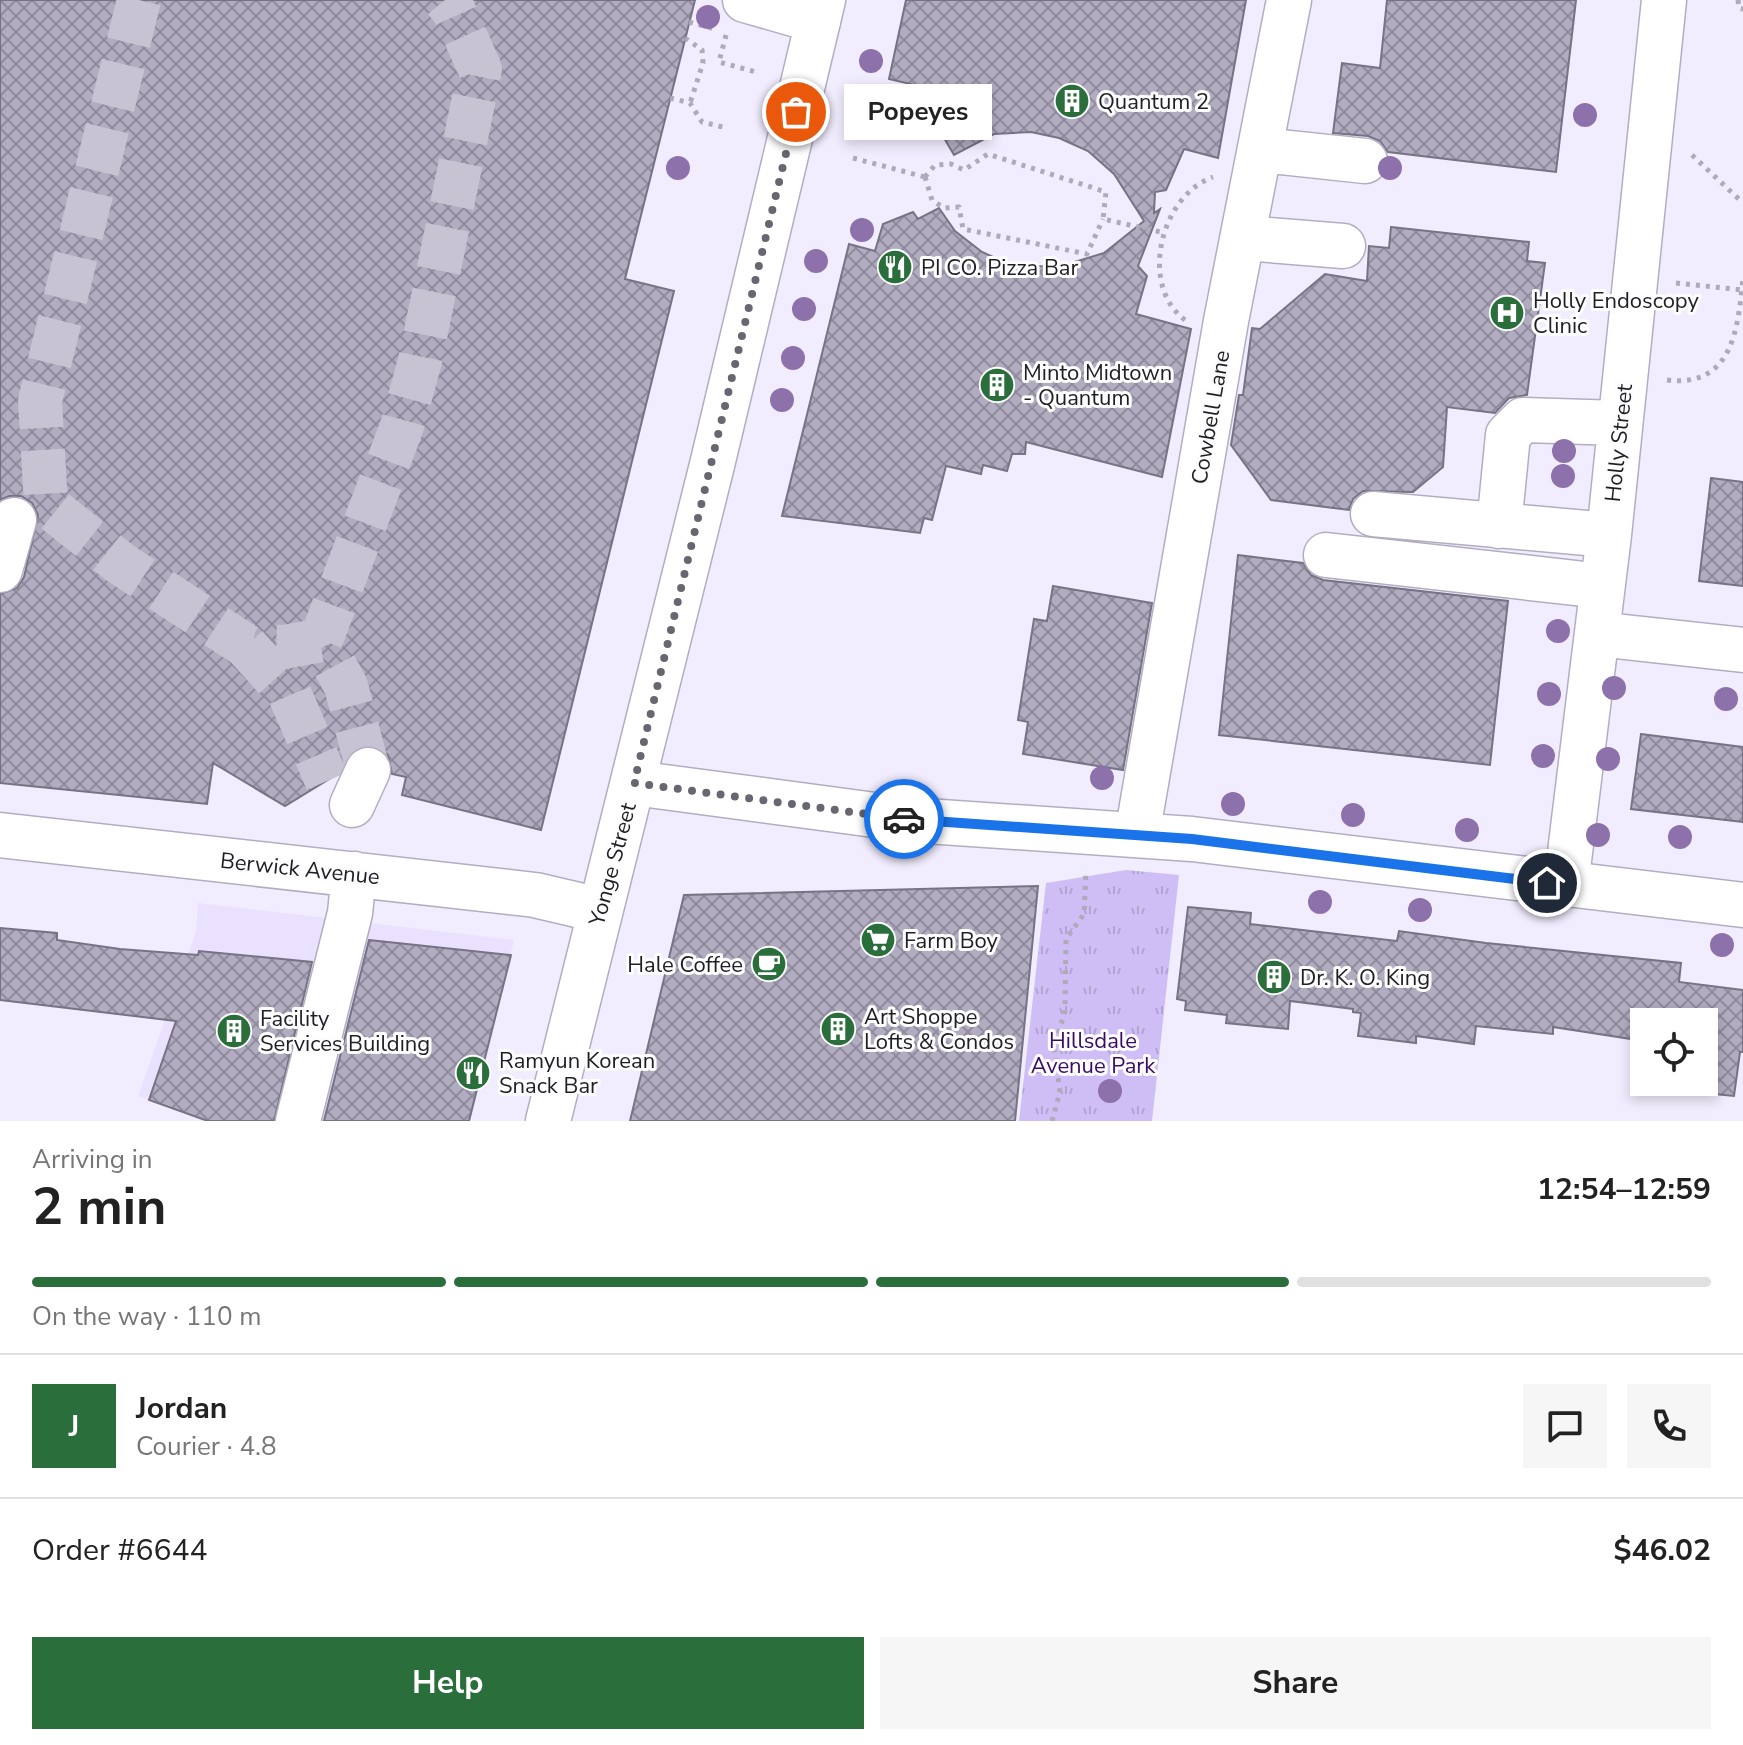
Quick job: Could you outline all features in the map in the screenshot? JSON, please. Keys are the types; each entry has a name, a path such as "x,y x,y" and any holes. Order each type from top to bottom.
{"street":[{"name":"Cowbell Lane","path":"1137,835 1222,344 1289,0"},
{"name":"Holly Street","path":"1566,885 1609,535 1664,0"},
{"path":"729,14 820,10"},
{"name":"Yonge Street","path":"548,1121 599,910 634,783 820,10"},
{"path":"1261,150 1365,161"},
{"path":"1244,238 1343,246"},
{"path":"1499,526 1508,435 1523,420 1620,423"},
{"path":"1373,514 1609,535"},
{"path":"0,570 14,520"},
{"path":"1326,555 1602,586"},
{"path":"1597,634 1743,650"},
{"path":"634,783 912,820 1137,835 1743,905"},
{"name":"Berwick Avenue","path":"0,835 535,895 599,910"},
{"path":"298,1121 350,913 354,874"}],"path":[{"path":"1738,0 1739,8 1743,9"},
{"path":"689,22 729,14"},
{"path":"685,38 702,50 703,63 690,103"},
{"path":"721,52 719,62 756,72"},
{"path":"670,98 690,103 702,122 727,128"},
{"path":"1222,344 1171,310 1159,261 1175,207 1197,182 1225,172 1261,150"},
{"path":"988,154 1106,192 1103,219 1087,254 963,229 959,207 944,208 932,200 925,177 935,165 951,164 964,170 988,154"},
{"path":"1692,155 1743,203"},
{"path":"853,158 925,177"},
{"path":"1103,219 1165,233"},
{"path":"1666,379 1692,378 1713,369 1728,353 1738,333 1743,278"},
{"path":"1676,283 1742,290"},
{"path":"1052,1121 1060,1092 1054,1048 1065,1011 1066,939 1084,914 1087,863"}],"shaded area":[{"path":"198,903 514,940 470,1121 203,1121 138,1096 196,932"}],"green space":[{"name":"Hillsdale Avenue Park","path":"1126,870 1179,875 1152,1121 1019,1121 1046,883"}],"building":[{"path":"0,0 695,0 625,279 674,291 541,830 402,795 406,777 392,774 388,755 379,748 366,745 353,750 339,773 285,806 213,763 207,804 0,783 0,594 17,588 24,577 38,515 32,503 21,496 0,500"},
{"name":"Minto Midtown - Quantum","path":"906,0 1246,0 1218,158 1184,149 1166,190 1155,192 1154,213 1160,209 1138,266 1147,276 1136,314 1191,329 1162,477 1026,442 1025,454 1012,454 1007,471 983,465 981,474 946,466 932,520 924,518 920,533 782,516 849,244 875,251 883,224 913,212 918,219 939,208 955,231 982,252 1011,265 1058,267 1104,253 1144,221 1114,174 1088,151 1059,138 1031,132 994,134 954,155 937,126 928,132 912,116 919,86 889,79"},
{"path":"1387,0 1576,0 1556,172 1388,152 1380,141 1368,136 1333,133 1342,63 1380,68"},
{"path":"1391,227 1529,242 1527,261 1545,263 1527,395 1509,398 1495,413 1447,407 1443,467 1413,492 1363,491 1353,499 1349,510 1271,500 1231,445 1239,395 1243,395 1252,328 1260,329 1325,274 1367,281 1369,246 1389,248"},
{"path":"1711,478 1743,482 1743,586 1699,581"},
{"path":"1238,555 1303,563 1311,575 1323,580 1508,601 1490,765 1219,735"},
{"path":"1053,586 1152,603 1123,770 1023,754 1028,722 1018,720 1034,619 1047,621"},
{"path":"1641,734 1743,747 1743,822 1631,809"},
{"name":"Art Shoppe Lofts & Condos","path":"1038,886 1015,1121 630,1121 684,895"},
{"path":"1188,907 1251,913 1250,924 1397,941 1399,931 1681,963 1679,982 1743,990 1743,1052 1740,1052 1734,1096 1718,1094 1718,1008 1630,1008 1630,1039 1553,1027 1553,1034 1476,1026 1474,1044 1416,1036 1416,1043 1358,1036 1361,1013 1353,1012 1353,1009 1290,1001 1288,1029 1226,1023 1227,1015 1185,1010 1186,1001 1177,999"},
{"name":"Facility Services Building","path":"0,928 57,933 57,940 120,949 198,955 199,951 312,962 274,1121 208,1121 149,1100 176,1021 0,1000"},
{"path":"369,940 511,955 469,1121 324,1121"}],"tunnel":[{"path":"139,0 40,401 46,504 120,563 246,646 284,647 321,640"},
{"path":"368,770 346,686 321,640 402,426 420,361 480,69 454,11 445,0"},
{"path":"246,646 290,695 327,781"}],"way so far":[{"path":"796,112 634,783 904,819"}],"place":[{"name":"Quantum 2","path":"1072,101"},
{"name":"Popeyes","path":"796,112"},
{"name":"PI CO. Pizza Bar","path":"895,267"},
{"name":"Holly Endoscopy Clinic","path":"1507,313"},
{"name":"Minto Midtown - Quantum","path":"997,385"},
{"name":"Farm Boy","path":"878,940"},
{"name":"Hale Coffee","path":"769,964"},
{"name":"Dr. K. O. King","path":"1274,977"},
{"name":"Art Shoppe Lofts & Condos","path":"838,1029"},
{"name":"Facility Services Building","path":"234,1031"},
{"name":"Ramyun Korean Snack Bar","path":"473,1073"}],"route":[{"path":"904,819 1054,827 1192,839 1547,883"}]}
